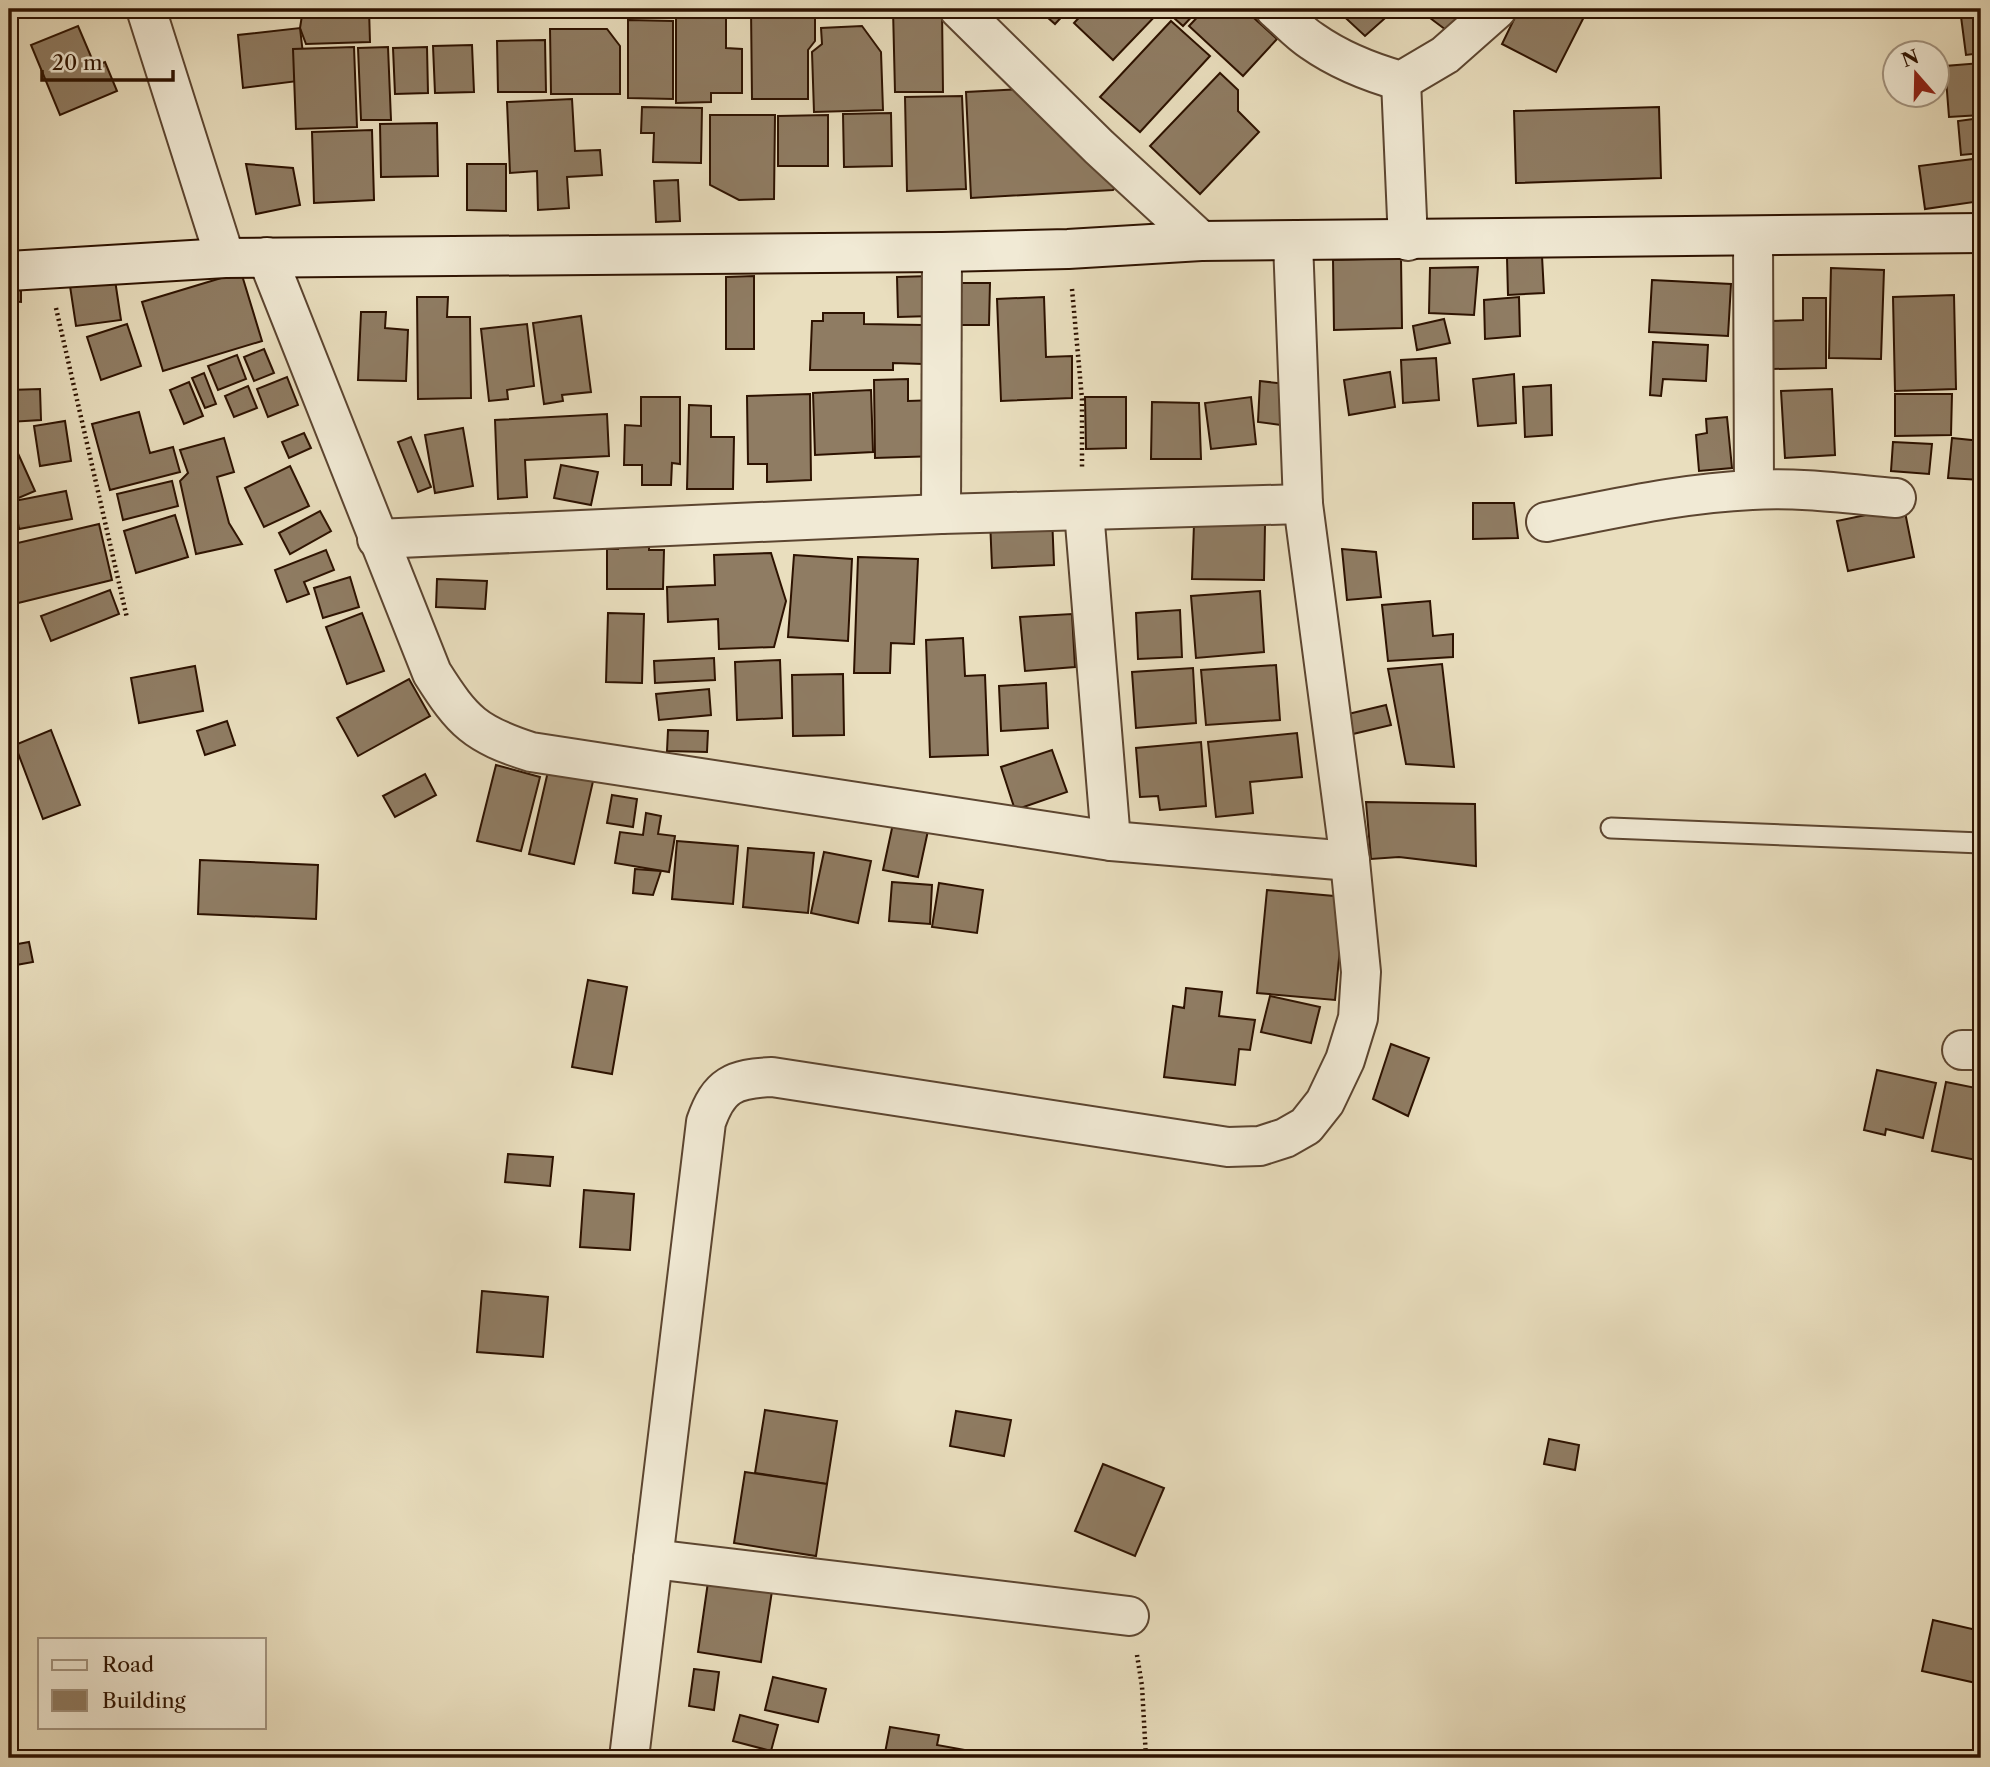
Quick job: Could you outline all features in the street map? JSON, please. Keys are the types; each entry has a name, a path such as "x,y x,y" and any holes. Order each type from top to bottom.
{"street":[{"path":"146,9 225,258"},
{"path":"959,9 1099,147 1201,241"},
{"path":"1275,9 1310,41 1369,71 1401,81 1445,55 1497,9"},
{"path":"1401,81 1408,241"},
{"path":"9,271 267,257 942,251 1068,249 1201,241 1408,241 1981,233"},
{"path":"1753,236 1754,489"},
{"path":"629,1758 706,1122 714,1100 729,1086 750,1078 772,1077 1228,1147 1260,1146 1285,1138 1306,1126 1325,1102 1345,1060 1358,1018 1361,972 1350,861 1303,504 1293,242"},
{"path":"941,514 942,251"},
{"path":"267,257 432,673 449,701 474,727 498,741 531,752 1111,841 1350,861"},
{"path":"1546,522 1693,495 1754,489 1896,498"},
{"path":"377,539 941,514 1303,504"},
{"path":"1084,511 1111,841"},
{"path":"653,1559 1129,1616"}],"lane":[{"path":"1611,828 1981,843"}],"path":[{"path":"1068,249 1082,399 1084,511"},
{"path":"47,269 127,618"},
{"path":"1129,1616 1142,1686 1146,1758"}],"building":[{"path":"303,9 369,9 370,42 306,44 300,28"},
{"path":"676,9 726,9 726,48 742,49 742,93 711,93 711,102 676,103"},
{"path":"751,9 815,9 815,41 808,50 808,99 752,99"},
{"path":"893,9 942,9 943,92 895,92"},
{"path":"1038,9 1069,9 1055,24"},
{"path":"1087,9 1160,11 1113,60 1074,23"},
{"path":"1164,9 1199,9 1183,26"},
{"path":"1205,9 1244,9 1277,39 1243,76 1189,26"},
{"path":"1336,9 1392,9 1393,11 1365,36"},
{"path":"1418,9 1470,9 1450,33"},
{"path":"1519,9 1588,9 1556,72 1502,44"},
{"path":"1960,9 1981,9 1981,53 1966,55"},
{"path":"628,20 673,21 673,99 628,98"},
{"path":"1171,21 1210,56 1140,132 1100,97"},
{"path":"78,26 95,66 105,62 117,91 60,115 31,45"},
{"path":"862,26 881,52 883,110 814,112 812,52 822,44 821,28"},
{"path":"300,28 306,80 243,88 238,35"},
{"path":"550,29 607,29 620,46 620,94 551,94"},
{"path":"545,40 546,92 498,92 497,41"},
{"path":"472,45 474,92 435,93 433,46"},
{"path":"354,47 357,127 296,129 293,49"},
{"path":"388,47 391,120 361,120 358,48"},
{"path":"427,47 428,93 395,94 393,48"},
{"path":"1981,63 1981,115 1949,117 1948,108 1952,108 1952,65"},
{"path":"1220,73 1238,90 1238,111 1259,132 1200,194 1150,146"},
{"path":"1025,89 1126,175 1113,190 971,198 966,92"},
{"path":"962,96 966,189 907,191 905,97"},
{"path":"572,99 575,151 600,150 602,175 567,177 569,208 538,210 537,171 510,173 507,102"},
{"path":"642,107 702,108 701,163 653,162 654,133 641,133"},
{"path":"1659,107 1661,178 1516,183 1514,111"},
{"path":"891,113 892,166 844,167 843,114"},
{"path":"710,115 775,115 774,199 739,200 710,185"},
{"path":"828,115 828,166 778,166 778,116"},
{"path":"1981,118 1981,153 1961,155 1958,121"},
{"path":"437,123 438,176 381,177 380,124"},
{"path":"372,130 374,200 314,203 312,132"},
{"path":"1981,158 1981,201 1925,209 1919,166"},
{"path":"246,164 293,168 300,205 256,214"},
{"path":"467,164 506,164 506,211 467,210"},
{"path":"678,180 680,221 656,222 654,181"},
{"path":"1542,256 1544,293 1508,295 1507,258"},
{"path":"1401,258 1402,328 1334,330 1333,260"},
{"path":"1478,267 1474,315 1429,313 1430,268"},
{"path":"1831,268 1884,270 1881,359 1829,358"},
{"path":"241,272 262,341 163,371 142,302"},
{"path":"754,276 754,349 726,349 726,277"},
{"path":"931,276 932,316 898,317 897,277"},
{"path":"9,279 21,279 21,302 9,301"},
{"path":"115,280 121,320 76,326 70,286"},
{"path":"1652,280 1731,284 1728,336 1649,332"},
{"path":"961,283 990,283 989,325 961,325"},
{"path":"1954,295 1956,389 1895,391 1893,297"},
{"path":"417,297 448,297 447,317 470,317 471,398 418,399"},
{"path":"1044,297 1046,357 1072,356 1072,398 1001,401 997,299"},
{"path":"1519,297 1520,336 1485,339 1484,300"},
{"path":"1803,298 1826,298 1826,368 1772,369 1771,321 1803,320"},
{"path":"361,312 386,312 385,328 408,330 406,381 358,380"},
{"path":"823,313 864,313 864,324 923,325 923,364 893,363 893,370 810,370 812,321 823,321"},
{"path":"581,316 591,392 562,395 563,401 544,404 533,323"},
{"path":"1444,319 1450,343 1417,350 1413,326"},
{"path":"127,324 141,366 101,380 87,337"},
{"path":"527,324 534,386 507,390 508,399 489,401 481,329"},
{"path":"1653,342 1708,345 1706,381 1663,379 1661,396 1650,395"},
{"path":"264,349 274,373 254,381 244,357"},
{"path":"237,355 246,379 218,390 208,366"},
{"path":"1436,358 1439,400 1403,403 1401,360"},
{"path":"1390,372 1395,407 1349,415 1344,380"},
{"path":"204,373 216,404 205,408 192,378"},
{"path":"1514,374 1516,423 1478,426 1473,379"},
{"path":"287,377 298,405 268,417 257,389"},
{"path":"908,379 908,401 937,400 938,456 875,458 874,380"},
{"path":"1260,381 1295,385 1296,427 1258,422"},
{"path":"189,382 203,416 184,424 170,390"},
{"path":"1551,385 1552,435 1525,437 1523,387"},
{"path":"248,386 257,408 234,417 225,396"},
{"path":"40,389 41,420 9,422 9,390"},
{"path":"1832,389 1835,455 1785,458 1781,391"},
{"path":"871,390 873,452 815,455 813,393"},
{"path":"810,394 811,480 767,482 767,464 748,464 747,396"},
{"path":"1895,394 1952,394 1951,435 1895,436"},
{"path":"641,397 680,397 680,464 672,463 671,485 642,485 642,465 624,465 625,425 641,426"},
{"path":"1085,397 1126,397 1126,448 1086,449"},
{"path":"1251,397 1256,444 1211,449 1205,403"},
{"path":"1152,402 1199,403 1201,459 1151,459"},
{"path":"689,405 711,406 711,437 734,437 733,489 687,489"},
{"path":"139,412 150,453 173,447 180,472 110,490 92,424"},
{"path":"607,414 609,456 525,460 527,497 498,499 495,420"},
{"path":"1727,417 1732,468 1699,471 1696,435 1707,433 1706,419"},
{"path":"65,421 71,461 40,466 34,426"},
{"path":"463,428 473,486 435,493 425,435"},
{"path":"304,433 311,448 289,458 282,442"},
{"path":"411,437 431,487 418,492 398,442"},
{"path":"224,438 234,472 217,477 229,523 242,544 196,554 180,481 188,473 180,450"},
{"path":"1952,438 1981,441 1981,480 1948,478"},
{"path":"1893,442 1932,444 1929,474 1891,471"},
{"path":"16,449 35,491 9,502 9,452"},
{"path":"561,465 598,472 591,505 554,498"},
{"path":"290,466 309,506 264,527 245,488"},
{"path":"172,481 178,506 123,520 117,494"},
{"path":"66,491 72,519 19,529 14,501"},
{"path":"1473,503 1514,503 1518,538 1473,539"},
{"path":"1904,507 1914,557 1848,571 1837,521"},
{"path":"320,511 331,531 290,554 279,533"},
{"path":"175,515 188,557 136,573 124,531"},
{"path":"1052,516 1054,565 992,568 990,519"},
{"path":"99,524 112,580 14,604 9,583 9,545"},
{"path":"1194,524 1265,525 1264,580 1192,579"},
{"path":"618,538 649,538 649,550 664,550 663,589 607,589 607,549 618,549"},
{"path":"1342,549 1376,552 1381,597 1347,600"},
{"path":"326,550 334,570 304,582 309,594 287,602 275,570"},
{"path":"771,553 786,601 774,647 719,649 718,619 668,622 667,587 715,585 714,555"},
{"path":"794,555 852,559 848,641 788,637"},
{"path":"858,557 918,559 914,644 891,643 890,673 854,673"},
{"path":"350,577 359,607 323,618 314,588"},
{"path":"437,579 487,581 485,609 436,607"},
{"path":"110,590 119,614 51,641 41,616"},
{"path":"1260,591 1264,652 1196,658 1191,596"},
{"path":"1430,601 1433,636 1453,634 1453,657 1388,661 1382,605"},
{"path":"1180,610 1182,657 1138,659 1136,613"},
{"path":"362,613 384,671 347,684 326,627"},
{"path":"608,613 644,614 642,683 606,682"},
{"path":"1072,614 1075,667 1025,671 1020,617"},
{"path":"963,638 965,676 985,675 988,755 930,757 926,640"},
{"path":"714,658 715,680 655,683 654,661"},
{"path":"780,660 782,718 737,720 735,662"},
{"path":"1442,664 1454,767 1406,764 1388,669"},
{"path":"1276,665 1280,720 1206,725 1201,670"},
{"path":"195,666 203,711 139,723 131,678"},
{"path":"1193,668 1196,723 1136,728 1132,672"},
{"path":"843,674 844,735 793,736 792,675"},
{"path":"409,679 430,716 358,756 337,718"},
{"path":"1046,683 1048,728 1001,731 999,686"},
{"path":"709,689 711,715 659,720 656,694"},
{"path":"1386,705 1391,725 1353,734 1348,714"},
{"path":"227,721 235,745 205,755 197,731"},
{"path":"51,730 80,805 43,819 15,745"},
{"path":"668,730 708,731 707,752 667,751"},
{"path":"1297,733 1302,777 1250,782 1253,813 1216,817 1208,742"},
{"path":"1201,742 1206,806 1160,810 1158,796 1140,797 1136,748"},
{"path":"1052,750 1067,792 1015,810 1001,767"},
{"path":"496,765 540,777 521,851 477,841"},
{"path":"549,767 594,777 574,864 529,854"},
{"path":"425,774 436,795 395,817 383,796"},
{"path":"612,795 637,799 633,827 607,823"},
{"path":"1366,802 1475,804 1476,866 1399,857 1371,859"},
{"path":"646,813 661,816 658,834 675,836 669,872 615,863 620,832 643,835"},
{"path":"894,819 929,826 918,877 883,870"},
{"path":"677,841 738,846 733,904 672,899"},
{"path":"748,848 814,853 808,913 743,907"},
{"path":"824,852 871,861 858,923 811,913"},
{"path":"200,860 318,865 316,919 198,914"},
{"path":"635,869 661,871 653,895 633,893"},
{"path":"892,882 932,885 930,924 889,921"},
{"path":"939,883 983,890 977,933 932,927"},
{"path":"1267,890 1345,897 1335,1000 1257,993"},
{"path":"29,942 33,962 16,965 12,945"},
{"path":"588,980 627,987 612,1074 572,1067"},
{"path":"1186,988 1222,992 1219,1016 1255,1020 1250,1050 1239,1049 1235,1085 1164,1077 1173,1006 1184,1008"},
{"path":"1270,996 1320,1007 1311,1043 1261,1032"},
{"path":"1391,1044 1429,1058 1408,1116 1373,1099"},
{"path":"1877,1070 1936,1083 1923,1138 1886,1129 1885,1135 1864,1130"},
{"path":"1946,1082 1981,1089 1981,1161 1932,1151"},
{"path":"508,1154 553,1157 550,1186 505,1182"},
{"path":"584,1190 634,1194 630,1250 580,1247"},
{"path":"482,1291 548,1297 543,1357 477,1352"},
{"path":"765,1410 837,1421 827,1484 755,1473"},
{"path":"956,1411 1011,1420 1004,1456 950,1446"},
{"path":"1549,1439 1579,1445 1575,1470 1544,1464"},
{"path":"1103,1464 1164,1488 1135,1556 1075,1531"},
{"path":"745,1472 827,1484 816,1556 734,1543"},
{"path":"708,1582 772,1591 761,1662 698,1652"},
{"path":"1933,1620 1981,1631 1981,1660 1976,1683 1922,1671"},
{"path":"694,1669 719,1672 714,1710 689,1706"},
{"path":"773,1677 826,1689 818,1722 765,1710"},
{"path":"740,1715 778,1725 771,1751 733,1741"},
{"path":"890,1727 939,1735 937,1745 965,1750 963,1758 884,1758"}]}
